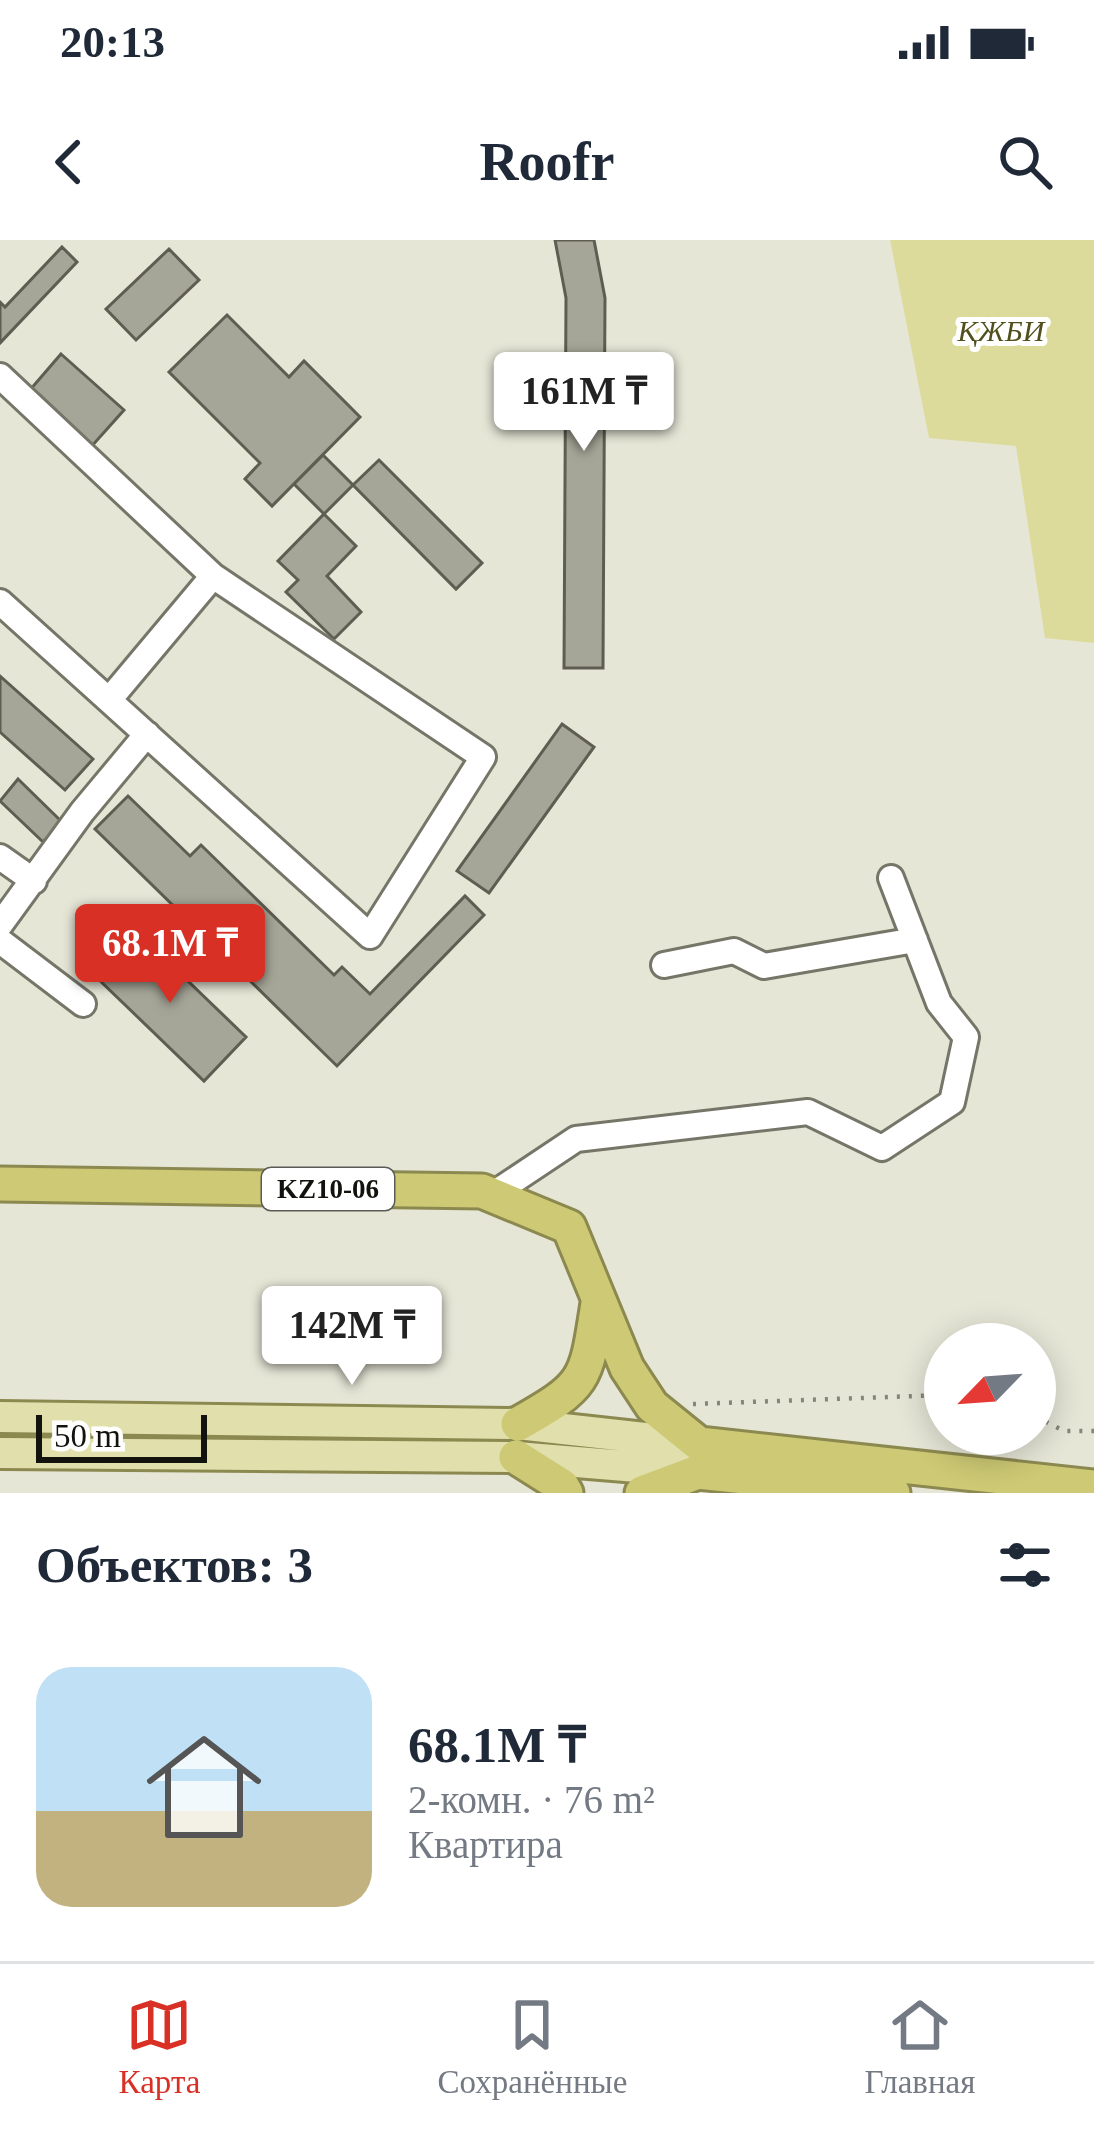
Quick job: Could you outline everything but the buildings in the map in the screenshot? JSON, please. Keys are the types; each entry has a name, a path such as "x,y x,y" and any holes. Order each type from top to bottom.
{"highway":[{"name":"KZ10-06","path":"0,1184 459,1190 492,1195 568,1228 627,1368 652,1406 699,1458"},
{"path":"566,1493 517,1440 567,1396 589,1365 598,1302"},
{"path":"642,1493 699,1458 1094,1487"},
{"path":"699,1458 893,1493"}],"main road":[{"path":"0,1418 517,1440 699,1458"},
{"path":"0,1453 517,1440"}],"lane":[{"path":"0,376 213,576 483,757 370,936 0,602"},
{"path":"109,700 213,576"},
{"path":"0,925 82,812 147,734"},
{"path":"0,857 34,881"},
{"path":"492,1195 576,1139 808,1112 882,1148 952,1102 966,1036 939,1004 891,878"},
{"path":"664,964 734,951 764,966 915,940"},
{"path":"0,941 83,1004"}],"path":[{"path":"652,1406 924,1395"},
{"path":"1056,1427 1094,1431"}],"green space":[{"name":"ҚЖБИ","path":"890,240 1094,240 1094,643 1045,638 1016,446 929,438"}]}
